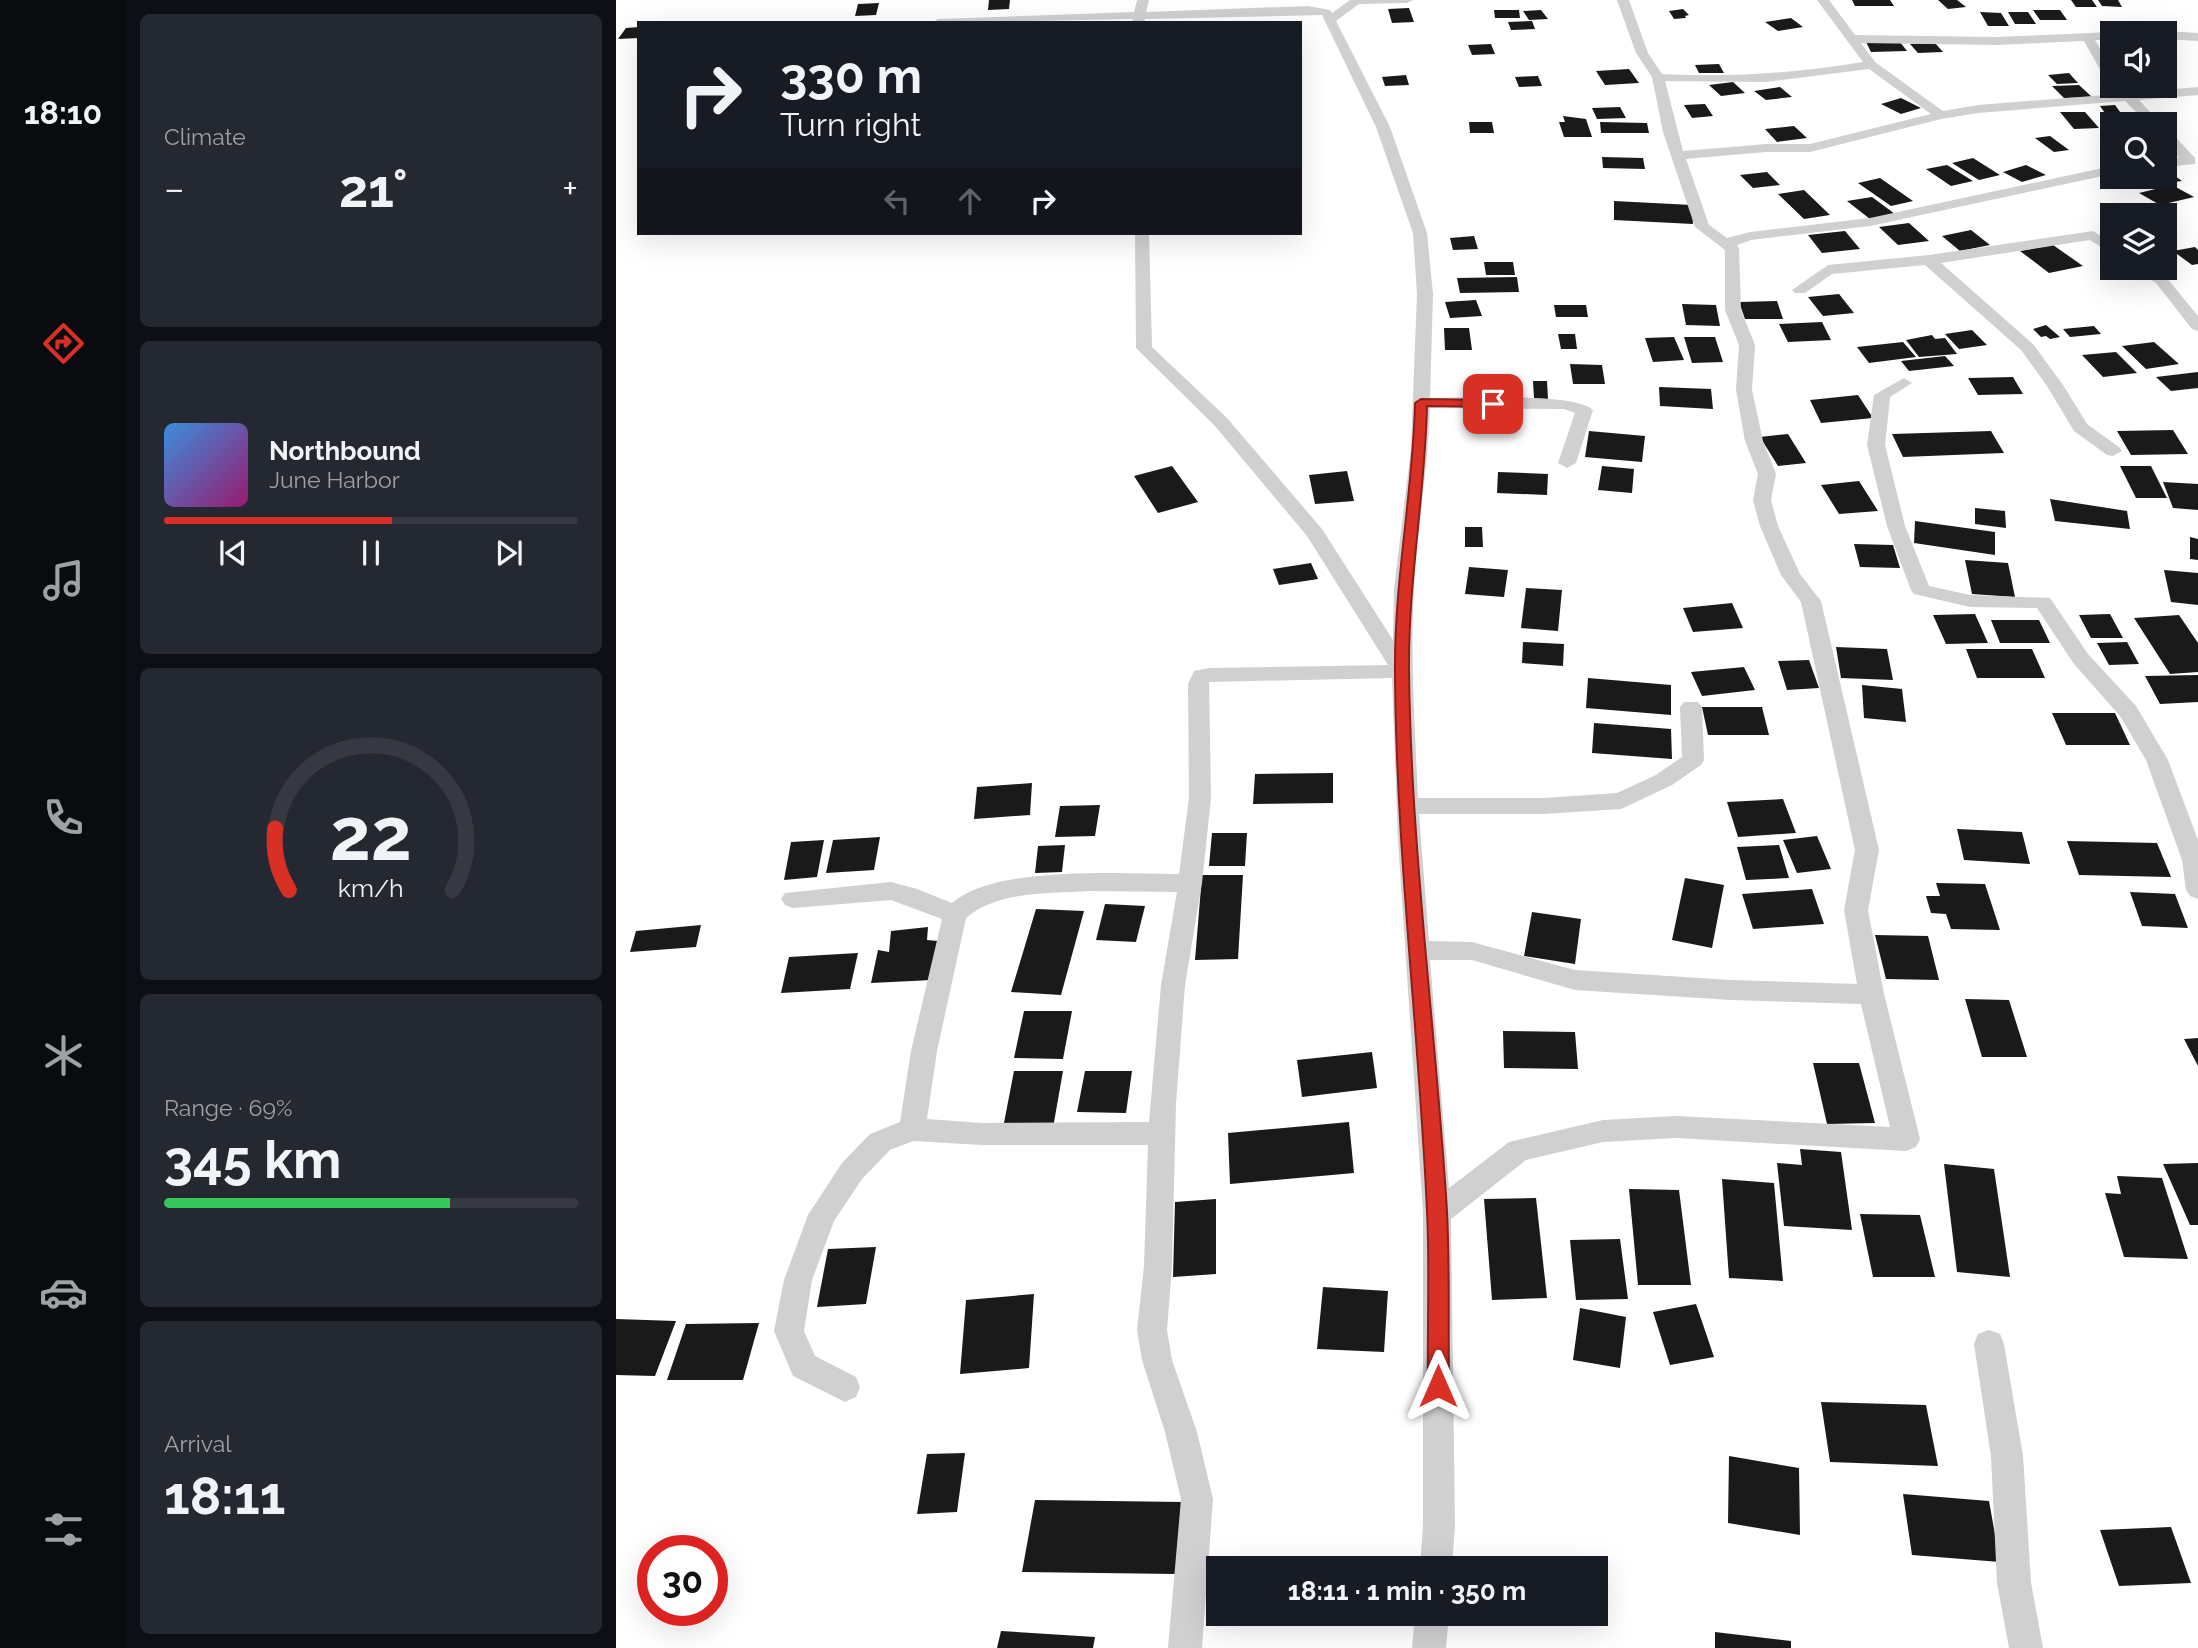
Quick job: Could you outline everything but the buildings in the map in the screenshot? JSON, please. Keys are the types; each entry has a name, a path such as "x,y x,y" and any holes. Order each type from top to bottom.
{"street":[{"path":"978,21 1140,13 1320,10 1356,1 1407,0"},
{"path":"1437,1213 1519,1150 1603,1130 1676,1127 1906,1139 1871,994 1856,911 1867,850 1811,601 1791,575 1769,526 1762,500 1767,474 1755,441 1744,390 1747,345 1733,310 1732,248 1702,227 1670,132 1658,78 1642,53 1623,0"},
{"path":"1823,0 1871,65 1941,114"},
{"path":"1320,10 1384,127 1420,233 1425,294 1420,449 1404,589 1402,671 1417,950 1437,1213 1439,1525 1437,1556"},
{"path":"2177,36 2198,37"},
{"path":"1852,39 1997,41 2100,37"},
{"path":"2088,38 2100,59"},
{"path":"1658,78 1693,80 1776,76 1871,65"},
{"path":"2177,92 2198,92"},
{"path":"1679,156 1766,148 1810,148 1941,114 2100,94"},
{"path":"2129,98 2143,112"},
{"path":"2177,148 2193,166"},
{"path":"1726,243 1751,236 1839,223 1870,222 2100,173"},
{"path":"1142,235 1144,348 1221,422 1315,533 1402,671"},
{"path":"1800,290 1828,270 1929,260 2093,235 2100,241"},
{"path":"1929,260 2027,347 2056,385 2080,427 2113,451"},
{"path":"2161,280 2198,326"},
{"path":"1904,383 1882,396 1876,445 1896,526 1921,590 1970,601 2043,602 2081,659 2128,711 2157,760 2194,860 2198,890"},
{"path":"1421,403 1564,404 1584,410 1567,463"},
{"path":"1185,1648 1197,1499 1181,1432 1157,1360 1152,1330 1158,1266 1162,1133 1172,985 1191,883 1200,798 1198,684 1201,676 1402,671"},
{"path":"1408,806 1544,806 1621,800 1664,780 1693,760 1691,707"},
{"path":"912,1129 924,1051 955,914 972,900 1016,888 1090,882 1191,883"},
{"path":"793,899 891,891 909,895 955,914"},
{"path":"1417,950 1472,951 1575,980 1731,990 1871,994"},
{"path":"845,1387 804,1366 789,1331 798,1280 822,1215 852,1171 880,1142 912,1129 982,1134 1162,1133"},
{"path":"1989,1344 2007,1456 2014,1583 2026,1648"},
{"path":"1429,1648 1431,1626"}],"route":[{"path":"1438,1386 1437,1213 1409,841 1402,671 1404,589 1420,449 1421,403 1493,404"}]}
